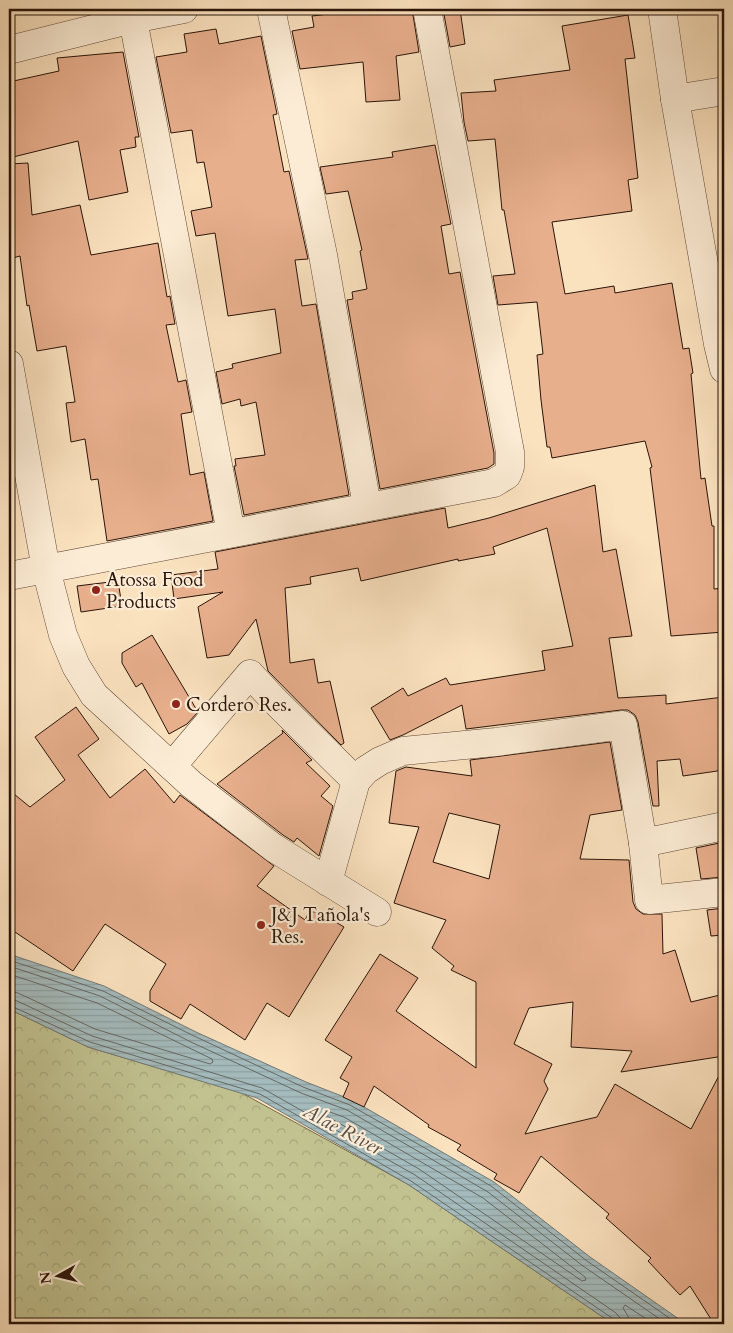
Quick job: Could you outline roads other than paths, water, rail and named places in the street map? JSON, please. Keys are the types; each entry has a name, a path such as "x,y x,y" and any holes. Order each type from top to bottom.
{"street":[{"path":"9,50 132,14 184,9"},
{"path":"271,9 323,255 367,506"},
{"path":"9,576 494,482 508,475 510,467 508,442 427,9"},
{"path":"662,9 675,99 722,352"},
{"path":"132,14 231,533"},
{"path":"675,99 724,91"},
{"path":"9,364 46,569 63,635 76,666 94,695 191,784 274,848 378,912"},
{"path":"172,766 250,674 356,781"},
{"path":"328,882 356,781 366,770 380,761 404,751 496,742 623,725 643,843 649,900 724,892"},
{"path":"643,843 724,826"}],"water":[{"name":"Alae River","path":"9,954 104,986 196,1032 306,1082 352,1100 494,1182 590,1257 686,1324 613,1324 409,1185 257,1098 88,1047 9,1009"}],"place":[{"name":"Atossa Food Products","path":"96,590"},
{"name":"Cordero Res.","path":"176,704"},
{"name":"J&J Tañola's Res.","path":"261,925"}]}
